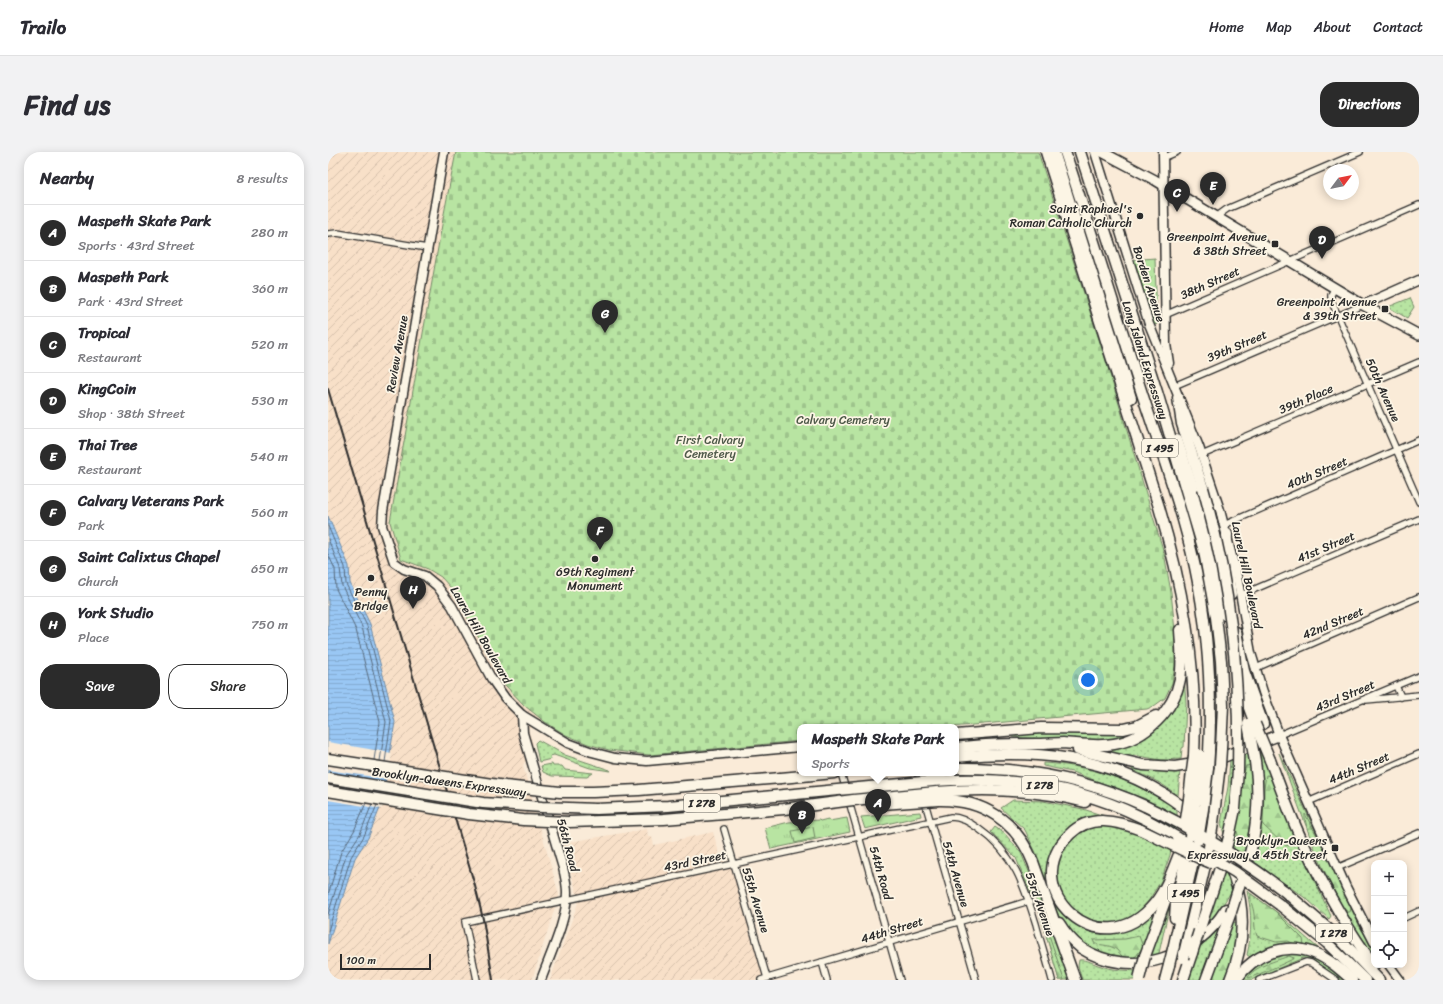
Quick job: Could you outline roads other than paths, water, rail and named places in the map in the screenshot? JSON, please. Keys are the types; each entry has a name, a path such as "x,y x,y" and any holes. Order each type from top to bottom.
{"highway":[{"path":"1046,152 1161,512 1182,602 1192,669 1201,755 1196,804 1186,819 1175,873 1145,956 1138,980"},
{"path":"1054,152 1122,367 1137,420 1145,462"},
{"name":"Long Island Expressway","path":"1065,152 1179,509 1194,566 1208,653 1210,696 1201,755 1194,840 1174,946 1165,980"},
{"name":"Long Island Expressway","path":"1081,152 1192,508 1209,573 1216,617 1221,661 1222,706 1220,765 1214,823 1178,980"},
{"path":"1157,392 1182,452 1209,535 1231,646 1245,697 1255,724 1273,759 1304,846 1338,912 1358,944 1371,961"},
{"path":"1178,398 1182,424 1203,488 1220,554 1231,614 1238,685 1238,770 1234,809 1229,837 1183,980"},
{"path":"1206,980 1228,911 1240,883 1240,871 1253,844 1257,816 1258,790 1255,761 1255,724 1238,646 1226,559 1226,530"},
{"path":"959,748 1003,743 1062,743 1099,746 1120,743 1134,738 1145,731 1166,709 1176,692 1180,679 1180,634 1174,592 1173,559"},
{"path":"959,735 1041,728 1124,729 1143,724 1166,709"},
{"path":"1038,744 1076,750 1143,766 1168,768 1213,761 1279,735"},
{"path":"959,757 1018,753 1054,756 1091,763 1139,779 1186,809 1206,828 1217,842 1228,861 1237,885 1241,907 1242,933 1238,958 1230,980"},
{"name":"Brooklyn-Queens Expressway","path":"328,759 505,786 555,791 594,792 639,790 802,776"},
{"name":"I 278","path":"959,768 1011,770 1062,778 1109,791 1145,806 1177,822 1216,845 1283,890 1342,940 1380,980"},
{"path":"780,778 797,773"},
{"name":"Brooklyn-Queens Expressway","path":"328,778 483,803 531,807 589,809 668,806 933,781 962,779 992,780 1048,786 1104,802 1142,824"},
{"name":"Brooklyn-Queens Expressway","path":"937,796 998,789 1050,795 1101,807 1178,838 1240,871 1327,943 1365,980"},
{"name":"I 278","path":"328,791 469,814 553,822 633,821 784,809 854,806 937,796"},
{"path":"937,796 974,804 995,814 1013,829 1023,842 1030,855 1075,980"},
{"path":"1180,852 1169,880 1162,893 1150,909 1140,918 1122,926 1109,928 1090,925 1073,916 1060,902 1053,882 1054,862 1058,849 1064,840 1082,825 1098,821 1142,824 1199,858 1240,871"},
{"path":"1052,914 1070,938 1085,951 1109,962 1133,966 1159,962 1187,949 1211,929 1228,911"},
{"path":"1236,980 1246,967 1257,959 1275,951 1292,949 1303,950 1320,956 1336,966 1352,980"},
{"path":"1376,968 1386,980"}],"main road":[{"name":"Review Avenue","path":"393,560 382,526 383,510 444,152"},
{"name":"Borden Avenue","path":"1095,152 1149,324 1171,377"},
{"path":"1102,152 1419,335"},
{"path":"1163,155 1166,344 1171,377"},
{"name":"39th Street","path":"1363,304 1419,280"},
{"name":"Laurel Hill Boulevard","path":"1171,377 1202,456 1226,530 1256,668 1279,735 1353,904 1371,931"},
{"name":"Laurel Hill Boulevard","path":"393,560 395,564 425,576 441,590 452,606 494,682 509,703 522,715 568,743 592,752 623,759 647,761 797,747"},
{"name":"56th Road","path":"522,715 524,733 567,887 567,900 562,922 541,980"},
{"path":"1391,968 1400,980"}],"street":[{"path":"1163,155 1177,152"},
{"path":"1216,217 1226,209 1360,152"},
{"name":"38th Street","path":"1165,314 1419,205"},
{"path":"328,234 337,233 427,248"},
{"name":"50th Avenue","path":"1334,287 1330,299 1419,502"},
{"name":"39th Street","path":"1174,386 1363,304"},
{"name":"39th Place","path":"1202,456 1419,362"},
{"name":"40th Street","path":"1226,530 1419,440"},
{"name":"41st Street","path":"1240,595 1419,519"},
{"name":"42nd Street","path":"1256,668 1419,597"},
{"name":"43rd Street","path":"1279,735 1419,676"},
{"path":"1396,686 1401,697"},
{"path":"1362,700 1419,695"},
{"name":"44th Street","path":"1308,802 1419,754"},
{"name":"54th Road","path":"842,776 900,980"},
{"name":"54th Avenue","path":"919,776 930,822 976,980"},
{"name":"53rd Avenue","path":"930,822 955,817 969,823 985,833 1000,846 1018,873 1029,901 1052,980"},
{"name":"43rd Street","path":"476,980 465,922 930,822"},
{"name":"55th Avenue","path":"724,829 733,864 751,918 767,978"},
{"path":"1337,868 1419,833"},
{"name":"44th Street","path":"761,980 1029,901"},
{"path":"1407,917 1419,911"},
{"path":"822,962 828,980"},
{"path":"1259,980 1306,962 1311,963 1336,980"}],"water":[{"path":"328,516 349,566 350,583 370,624 395,722 382,803 368,838 355,858 328,944"}],"railway":[{"path":"328,389 475,886 483,919 493,980"}],"place":[{"name":"Thai Tree","path":"1213,205"},
{"name":"Tropical","path":"1177,212"},
{"name":"Saint Raphael's Roman Catholic Church","path":"1140,216"},
{"name":"Greenpoint Avenue & 38th Street","path":"1275,244"},
{"name":"KingCoin","path":"1322,259"},
{"name":"Greenpoint Avenue & 39th Street","path":"1385,309"},
{"name":"Saint Calixtus Chapel","path":"605,333"},
{"name":"Calvary Veterans Park","path":"600,550"},
{"name":"69th Regiment Monument","path":"595,559"},
{"name":"Penny Bridge","path":"371,578"},
{"name":"York Studio","path":"413,609"},
{"name":"Maspeth Skate Park","path":"878,822"},
{"name":"Maspeth Park","path":"802,834"},
{"name":"Brooklyn-Queens Expressway & 45th Street","path":"1335,848"}],"park label":[{"name":"Calvary Cemetery","path":"843,420"},
{"name":"First Calvary Cemetery","path":"710,447"}]}
